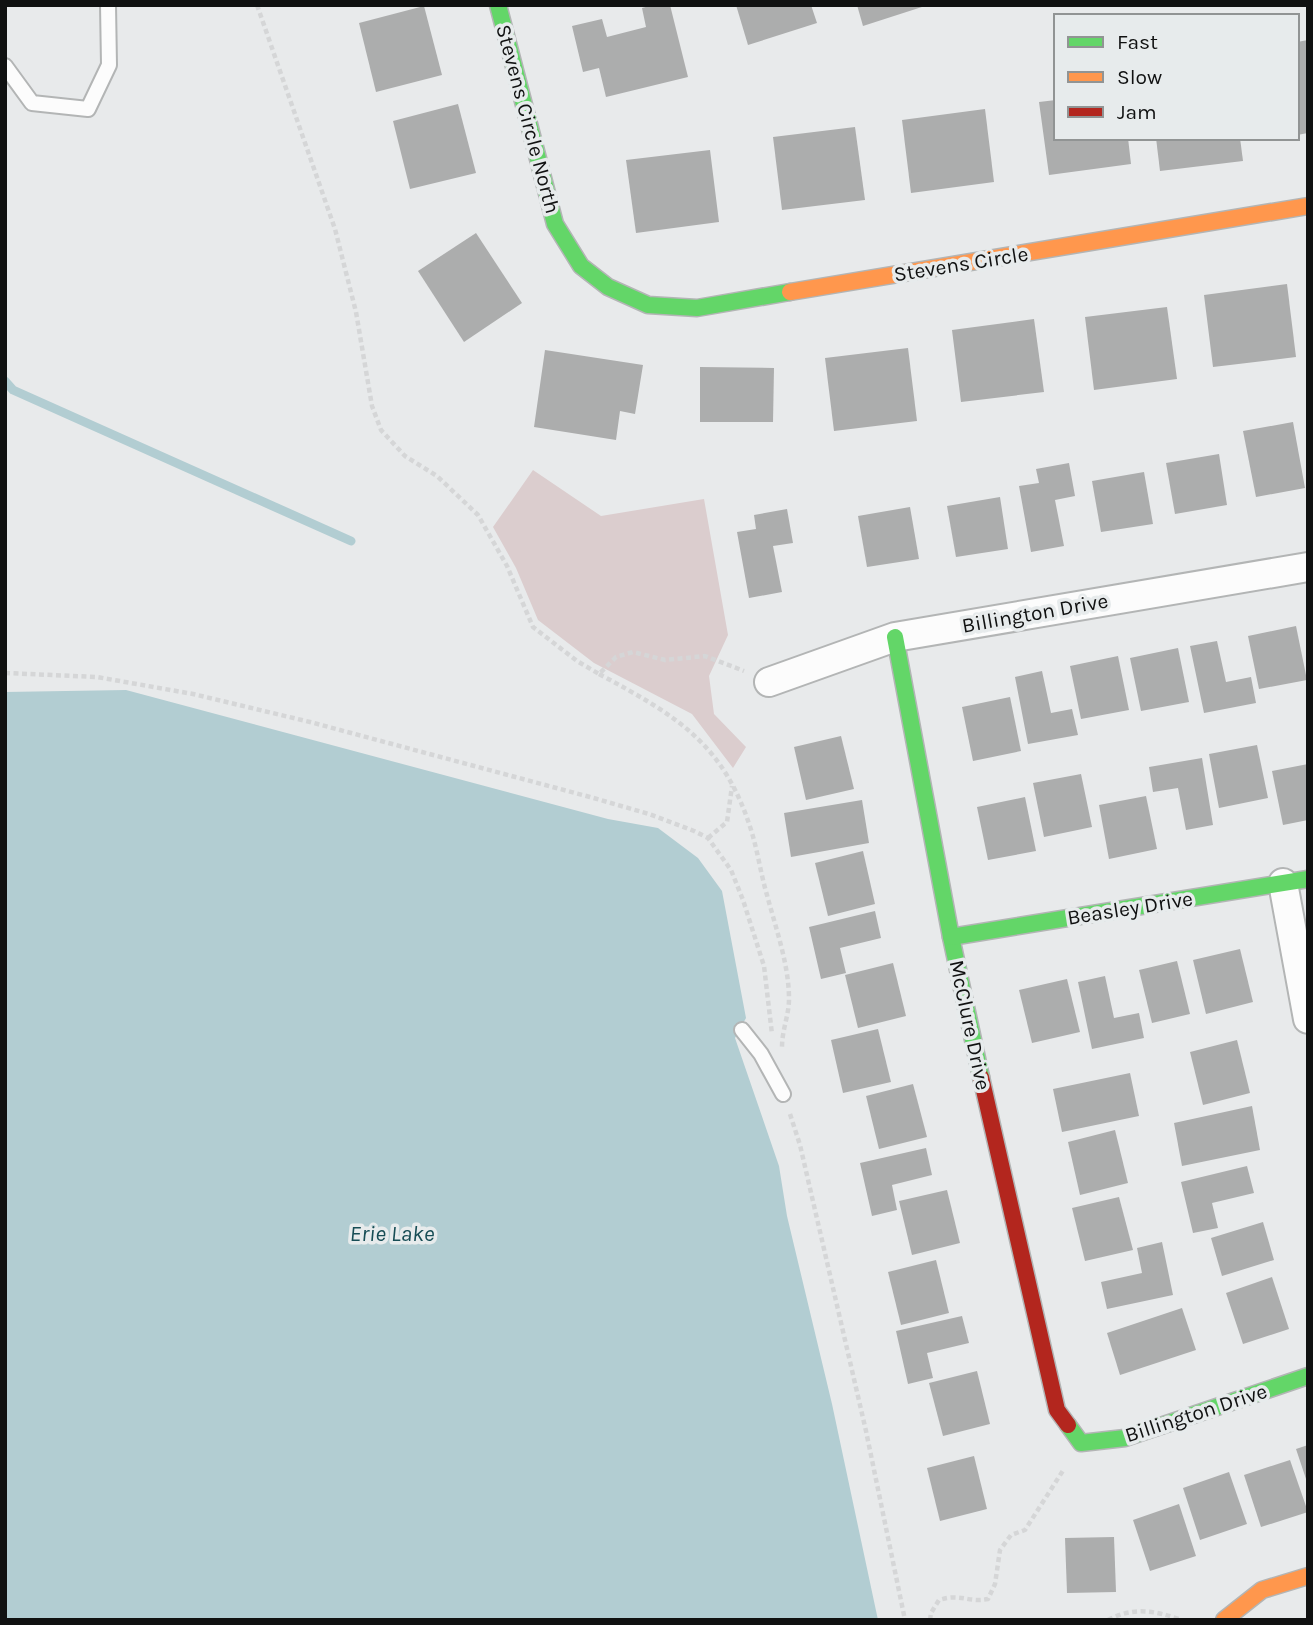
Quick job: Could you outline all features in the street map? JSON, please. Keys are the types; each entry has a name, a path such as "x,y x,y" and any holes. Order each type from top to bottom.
{"street":[{"name":"Stevens Circle North","path":"498,5 555,224 581,266 617,292"},
{"name":"Stevens Circle","path":"617,292 648,305 697,308 1308,206"},
{"name":"Billington Drive","path":"769,682 895,637 1308,567"},
{"name":"McClure Drive","path":"895,637 951,937 1057,1410"},
{"name":"Beasley Drive","path":"951,937 1296,881"},
{"path":"1296,881 1308,1019"},
{"name":"Billington Drive","path":"1057,1410 1081,1443 1125,1438 1308,1376"},
{"path":"1224,1620 1262,1590 1308,1576"}],"lane":[{"path":"5,66 32,103 89,109 109,65 108,5"},
{"path":"742,1030 761,1054 783,1094"}],"path":[{"path":"257,5 335,229 356,312 372,406 381,430 405,456 437,476 478,515 507,566 533,627 577,661 655,704 696,734 732,782 752,832 782,955 789,1000 782,1035 783,1094 810,1186 866,1431 905,1620"},
{"path":"599,674 617,657 633,652 665,660 705,656 769,682"},
{"path":"5,673 97,677 219,701 310,722 590,797 649,814 694,831 708,838 730,870 743,900 764,966 773,1045"},
{"path":"708,838 727,822 732,782"},
{"path":"930,1620 939,1600 959,1596 976,1602 988,1600 995,1584 1000,1550 1011,1535 1025,1530 1048,1495"},
{"path":"1108,1620 1121,1613 1152,1610 1182,1620"}],"shaded area":[{"path":"533,470 601,516 704,499 728,635 709,676 714,714 746,747 733,768 692,714 594,663 538,620 516,568 493,527"}],"water":[{"name":"Erie Lake","path":"126,690 608,819 658,828 698,858 722,891 746,1018 735,1038 779,1166 787,1216 832,1404 878,1620 5,1620 5,692"}],"building":[{"path":"670,5 688,77 606,97 599,68 583,72 572,26 602,19 607,37 646,27 642,8"},
{"path":"736,5 811,5 817,23 748,45"},
{"path":"857,5 925,5 925,6 863,26"},
{"path":"424,6 442,75 376,92 359,23"},
{"path":"1308,40 1308,133 1299,135 1299,42"},
{"path":"1054,100 1054,140 1128,140 1131,164 1049,175 1039,102"},
{"path":"458,104 476,173 410,189 393,121"},
{"path":"985,109 994,182 911,193 902,120"},
{"path":"855,127 865,200 782,210 773,137"},
{"path":"1156,140 1240,140 1243,161 1160,171"},
{"path":"710,150 719,222 636,233 626,160"},
{"path":"476,233 522,303 464,342 418,271"},
{"path":"1287,284 1296,357 1213,367 1204,295"},
{"path":"1167,307 1177,379 1094,390 1085,317"},
{"path":"1034,319 1044,392 961,402 952,330"},
{"path":"908,348 917,421 834,431 825,358"},
{"path":"545,350 643,365 635,414 620,411 616,440 534,427"},
{"path":"700,367 774,368 773,422 700,422"},
{"path":"1293,422 1305,488 1256,497 1243,431"},
{"path":"1219,454 1227,505 1175,514 1166,463"},
{"path":"1069,463 1075,496 1055,500 1064,546 1031,552 1019,486 1039,483 1036,469"},
{"path":"1144,472 1153,524 1101,532 1092,481"},
{"path":"1000,497 1008,549 956,557 947,506"},
{"path":"910,507 919,559 867,567 858,516"},
{"path":"787,509 793,543 773,546 782,592 749,598 737,532 756,529 754,515"},
{"path":"1296,626 1307,680 1259,689 1248,636"},
{"path":"1217,641 1226,682 1251,677 1256,703 1204,713 1190,646"},
{"path":"1178,648 1189,702 1141,711 1130,658"},
{"path":"1118,656 1129,710 1081,719 1070,666"},
{"path":"1042,671 1051,713 1072,709 1078,735 1028,744 1015,677"},
{"path":"1010,697 1021,751 973,761 962,707"},
{"path":"841,736 854,789 806,800 794,747"},
{"path":"1257,745 1268,798 1219,808 1209,754"},
{"path":"1202,758 1213,825 1186,830 1178,788 1153,792 1149,767"},
{"path":"1308,764 1308,820 1283,825 1272,771"},
{"path":"1081,774 1092,827 1044,837 1033,783"},
{"path":"1146,796 1157,849 1109,859 1099,805"},
{"path":"1025,797 1036,851 988,860 977,807"},
{"path":"862,800 869,843 791,857 784,813"},
{"path":"863,851 875,904 828,916 815,863"},
{"path":"875,911 881,938 840,948 846,973 821,979 809,927"},
{"path":"1240,949 1253,1002 1206,1014 1193,960"},
{"path":"1177,961 1190,1014 1152,1023 1139,970"},
{"path":"893,963 906,1016 858,1028 845,975"},
{"path":"1105,976 1114,1018 1139,1013 1144,1038 1092,1049 1078,982"},
{"path":"1067,979 1080,1032 1032,1043 1019,990"},
{"path":"878,1029 891,1082 843,1093 831,1040"},
{"path":"1237,1040 1250,1093 1203,1105 1190,1052"},
{"path":"1130,1073 1139,1116 1062,1132 1053,1089"},
{"path":"913,1084 927,1137 879,1149 866,1096"},
{"path":"1252,1106 1260,1150 1182,1166 1174,1123"},
{"path":"1115,1130 1128,1183 1080,1195 1068,1142"},
{"path":"926,1148 932,1175 892,1185 897,1210 872,1216 860,1163"},
{"path":"1247,1166 1254,1193 1212,1203 1218,1228 1193,1233 1181,1182"},
{"path":"947,1190 960,1243 912,1255 899,1201"},
{"path":"1119,1197 1133,1250 1085,1261 1072,1208"},
{"path":"1263,1222 1274,1260 1222,1276 1211,1238"},
{"path":"1162,1242 1173,1295 1107,1309 1101,1282 1142,1273 1137,1248"},
{"path":"936,1260 949,1313 901,1325 888,1272"},
{"path":"1272,1277 1289,1329 1243,1344 1226,1293"},
{"path":"1182,1308 1196,1350 1120,1375 1107,1333"},
{"path":"962,1316 969,1343 927,1353 933,1378 908,1384 896,1331"},
{"path":"977,1371 990,1424 943,1436 929,1383"},
{"path":"1308,1445 1308,1482 1307,1482 1296,1449"},
{"path":"974,1456 987,1509 940,1521 927,1468"},
{"path":"1290,1460 1308,1512 1261,1527 1244,1475"},
{"path":"1229,1472 1247,1524 1200,1540 1183,1488"},
{"path":"1179,1504 1196,1556 1150,1571 1133,1520"},
{"path":"1114,1537 1116,1592 1067,1593 1065,1538"}],"waterway":[{"path":"5,381 13,390 351,541"}],"traffic: fast":[{"path":"498,5 555,224 581,266 608,287 648,305 697,308 790,292"},
{"path":"895,637 951,937 981,1077"},
{"path":"951,937 1308,879"},
{"path":"1068,1425 1081,1443 1125,1438 1308,1376"}],"traffic: slow":[{"path":"790,292 1308,206"},
{"path":"1224,1620 1262,1590 1308,1576"}],"traffic: jam":[{"path":"981,1077 1057,1410 1068,1425"}]}
